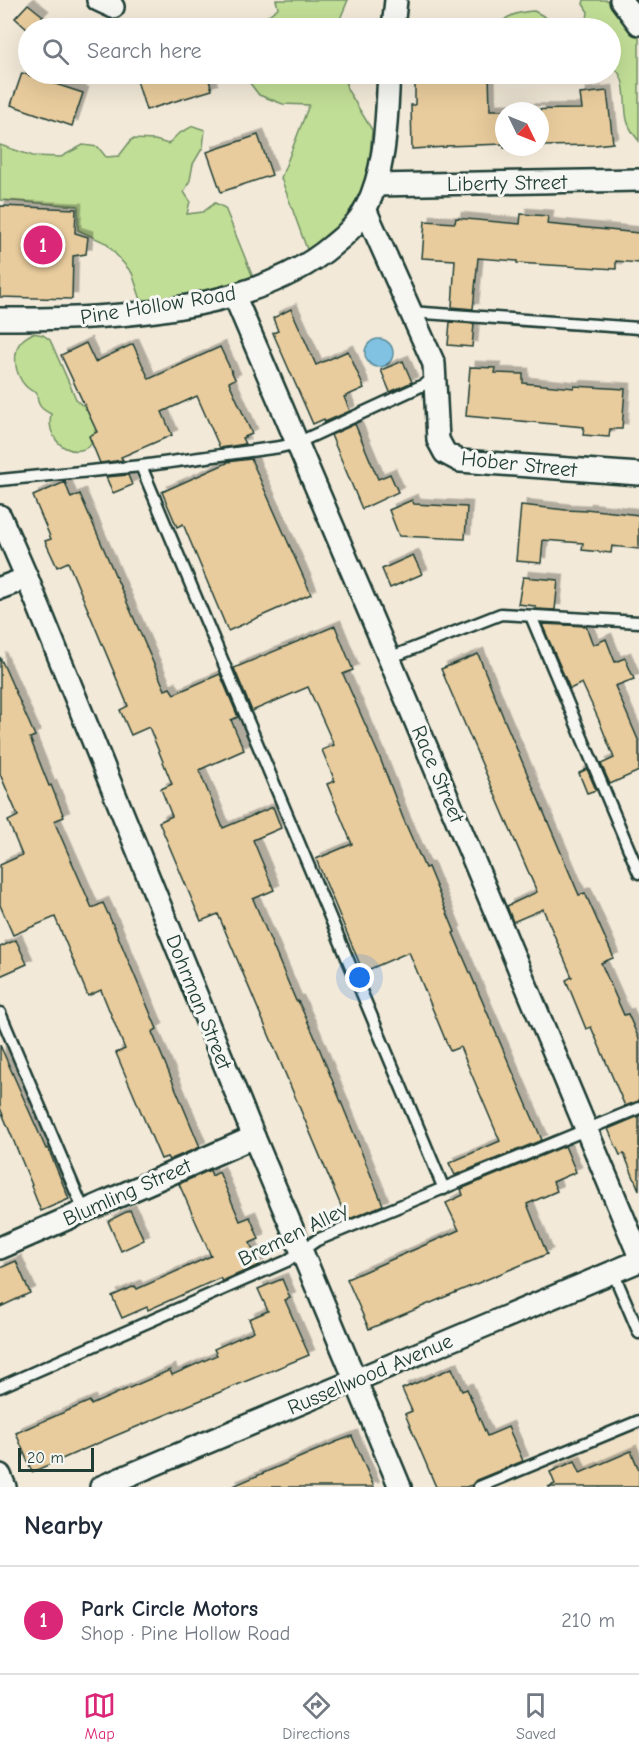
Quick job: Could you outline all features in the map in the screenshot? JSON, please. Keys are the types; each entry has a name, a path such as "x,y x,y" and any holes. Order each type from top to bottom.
{"street":[{"path":"394,18 396,0"},
{"path":"621,0 639,24"},
{"name":"Pine Hollow Road","path":"0,319 75,319 197,303 234,295 269,283 306,266 341,239 355,224 376,185 383,148 388,84"},
{"name":"Liberty Street","path":"376,185 639,180"},
{"name":"Hober Street","path":"365,209 434,364 438,440 445,453 460,461 639,474"},
{"name":"Race Street","path":"234,295 639,1255"},
{"name":"Dohrman Street","path":"0,516 400,1487"},
{"path":"0,588 27,578"},
{"name":"Blumling Street","path":"0,1248 254,1137"},
{"name":"Russellwood Avenue","path":"101,1487 639,1262"},
{"path":"0,1475 5,1487"}],"lane":[{"path":"410,312 639,328"},
{"path":"0,480 141,466 280,447 297,443 434,380"},
{"path":"141,466 444,1189"},
{"path":"389,658 501,614 639,622"},
{"path":"531,616 639,873"},
{"path":"0,1013 84,1211"},
{"name":"Bremen Alley","path":"0,1387 287,1261 317,1240 639,1108"},
{"path":"613,1272 639,1333"},
{"path":"627,1305 639,1300"},
{"path":"479,1487 639,1421"}],"shaded area":[{"path":"639,1427 639,1487 495,1487 609,1440"}],"green space":[{"path":"276,0 348,0 340,18 264,18 278,8"},
{"path":"584,0 617,0 639,28 639,141 627,120 621,76 621,18 587,18 588,12 583,4"},
{"path":"534,11 547,18 508,18 523,12"},
{"path":"251,84 346,84 347,89 372,130 368,181 342,225 308,252 281,178 309,105 283,104 259,95"},
{"path":"193,126 205,130 203,147 193,164 190,180 184,192 190,201 187,214 203,212 215,203 225,208 254,280 231,289 142,303 132,273 106,243 78,230 78,206 0,200 0,145 33,156 61,157 83,145 98,147 106,157 119,156 132,139 155,140 168,144 178,134"},
{"path":"33,333 43,335 50,340 77,401 82,405 90,405 100,420 96,438 82,450 65,448 58,443 50,425 51,414 40,406 37,393 26,386 19,376 16,362 17,349 21,341"}],"water":[{"path":"379,339 389,343 393,353 389,363 379,367 369,363 365,353 369,343"}],"building":[{"path":"28,4 43,16 41,18 18,18 18,21 15,18"},
{"path":"18,84 56,84 83,93 72,126 11,105"},
{"path":"138,84 210,84 212,90 146,110"},
{"path":"415,84 489,84 490,110 495,110 495,144 412,149 411,105 415,105"},
{"path":"607,91 613,143 549,146 549,109 582,109 580,94"},
{"path":"258,135 272,175 221,192 207,152"},
{"path":"0,206 76,209 75,233 88,237 86,254 73,256 72,299 0,297"},
{"path":"521,214 548,216 547,224 639,233 639,263 616,261 616,269 517,263 517,261 478,258 473,309 452,307 455,260 422,258 425,221 455,223 456,218 520,224"},
{"path":"291,309 316,365 348,351 364,388 344,397 350,411 325,422 324,419 313,424 273,333 278,331 273,318"},
{"path":"450,322 474,324 472,347 448,345"},
{"path":"86,343 95,362 133,344 149,379 220,347 235,379 229,382 252,434 242,438 245,444 220,448 197,396 162,412 172,435 121,457 123,460 100,463 89,436 97,432 61,355"},
{"path":"403,361 412,382 390,392 381,370"},
{"path":"470,367 496,368 495,373 523,374 523,383 574,388 574,386 625,389 622,429 610,429 609,437 583,435 584,427 466,416"},
{"path":"355,424 378,479 390,474 398,492 362,509 331,435"},
{"path":"251,459 311,594 228,631 183,524 177,527 162,492 227,462"},
{"path":"128,475 132,485 113,493 106,477"},
{"path":"65,482 71,498 80,494 165,690 170,688 174,694 220,674 238,717 231,720 244,750 199,770 223,828 273,807 281,828 253,840 274,890 253,899 296,1001 313,1033 383,1205 347,1220 218,914 201,921 159,822 172,816 161,789 172,784 149,727 131,735 120,710 128,706 68,562 57,567 45,541 51,539 33,496"},
{"path":"412,500 414,504 467,507 465,539 399,536 389,510"},
{"path":"521,505 639,515 639,549 612,546 611,553 582,550 583,543 543,540 541,563 516,561"},
{"path":"413,555 422,574 390,588 382,569"},
{"path":"523,577 558,580 555,610 536,609 535,606 518,604"},
{"path":"542,624 586,626 593,645 606,639 615,662 625,658 634,679 615,686 639,742 639,771 610,784 601,764 614,758 598,718 582,683 570,689"},
{"path":"335,626 353,670 343,674 425,868 428,867 455,932 453,933 542,1140 455,1175 449,1163 500,1141 460,1047 450,1051 409,952 363,972 316,859 352,844 327,784 335,781 322,750 334,745 308,687 252,711 234,668"},
{"path":"478,654 579,895 585,893 613,956 601,963 624,1015 628,1014 639,1039 639,1101 625,1106 591,1027 586,1029 566,980 572,977 543,909 513,922 507,906 537,892 441,669"},
{"path":"0,657 35,736 30,738 64,817 54,821 92,908 103,903 115,929 157,1029 152,1032 200,1147 169,1160 167,1157 161,1159 116,1053 125,1049 101,990 88,996 55,917 13,935 0,905 0,865 22,855 8,821 18,816 0,774"},
{"path":"587,769 596,790 587,793 579,773"},
{"path":"16,940 27,964 0,976 0,947"},
{"path":"0,1045 69,1199 41,1211 0,1108"},
{"path":"639,1116 639,1190 624,1154 620,1155 608,1129"},
{"path":"565,1146 576,1172 553,1182 557,1191 527,1204 547,1254 369,1329 347,1279 459,1230 446,1203 463,1195 461,1189"},
{"path":"210,1170 212,1176 219,1172 240,1221 250,1217 259,1239 250,1243 259,1265 222,1281 220,1278 148,1310 147,1307 122,1318 112,1296 135,1286 137,1289 211,1256 179,1184"},
{"path":"130,1210 144,1240 121,1251 108,1221"},
{"path":"16,1261 30,1293 0,1307 0,1268"},
{"path":"282,1279 290,1298 285,1300 309,1355 32,1472 16,1433 90,1401 91,1405 170,1370 172,1375 217,1355 214,1349 254,1331 249,1319 268,1311 258,1289"},
{"path":"452,1368 462,1391 467,1389 487,1436 508,1427 523,1461 476,1480 472,1485 466,1487 436,1487 405,1414 412,1411 402,1389"},
{"path":"352,1436 374,1487 231,1487 336,1442"},
{"path":"631,1451 639,1470 639,1487 548,1487 555,1484 550,1472 575,1461 580,1473"}],"place":[{"name":"Park Circle Motors","path":"43,245"}]}
